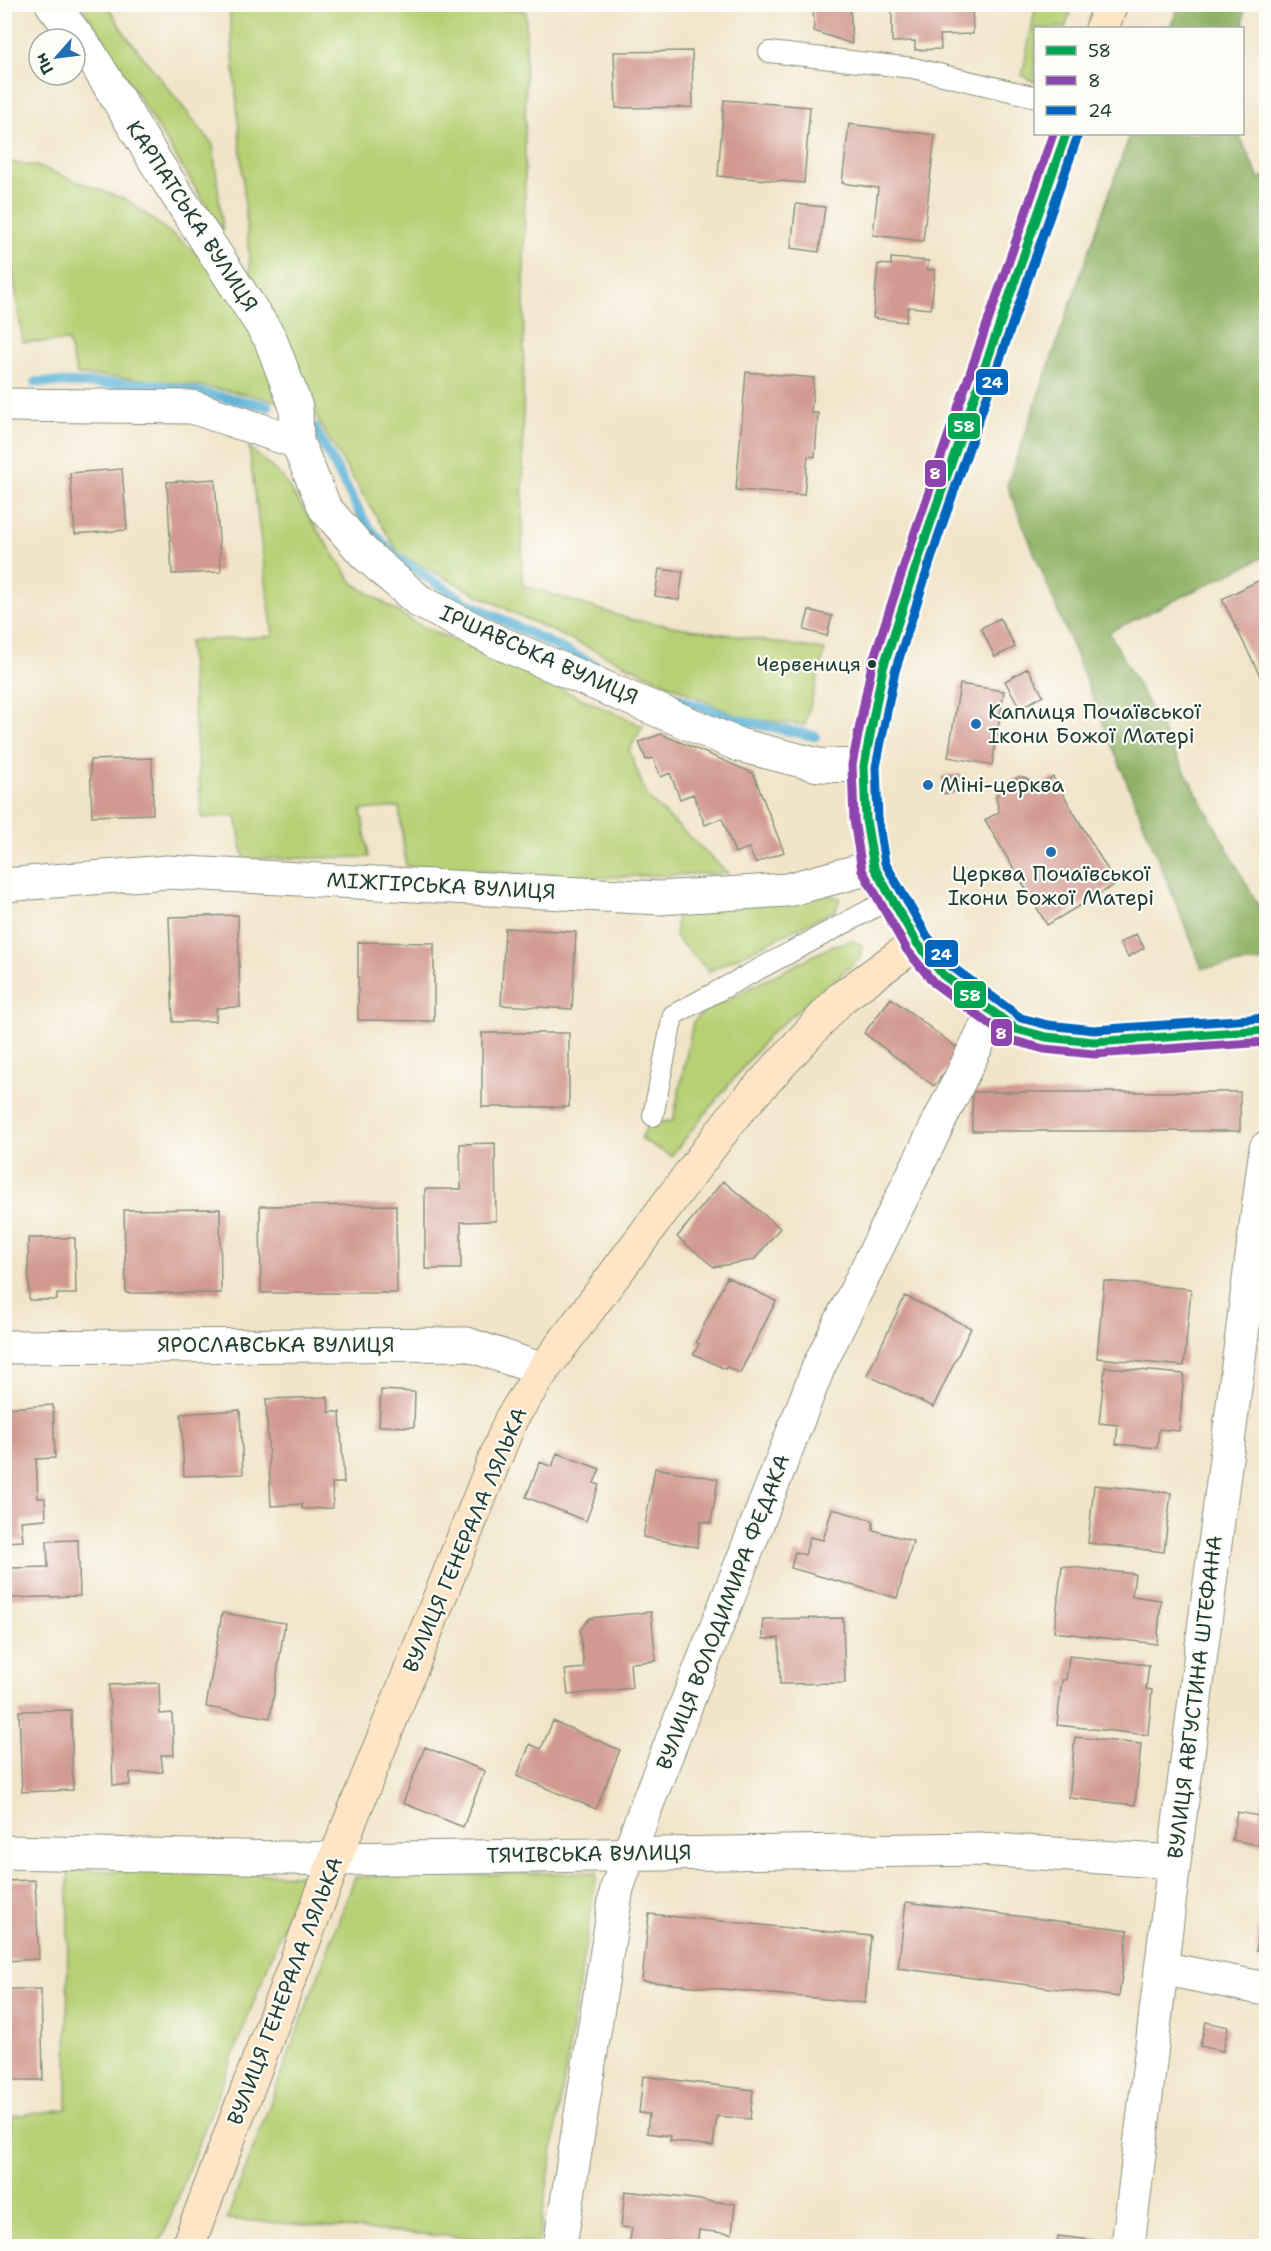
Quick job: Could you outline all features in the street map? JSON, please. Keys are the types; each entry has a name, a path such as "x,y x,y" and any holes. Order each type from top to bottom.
{"street":[{"name":"КАРПАТСЬКА ВУЛИЦЯ","path":"52,4 89,52 157,164 270,338 296,407 297,442"},
{"path":"1102,27 1111,4"},
{"path":"1066,135 927,532 883,668 864,766 866,820 874,867 890,899 917,943 943,975 1016,1029 1046,1037 1094,1042 1266,1030"},
{"path":"4,405 192,407 297,442"},
{"name":"ІРШАВСЬКА ВУЛИЦЯ","path":"297,442 325,508 364,553 419,601 498,642 739,745 818,765 864,766"},
{"name":"МІЖГІРСЬКА ВУЛИЦЯ","path":"4,885 167,872 659,898 787,890 874,867"},
{"name":"ВУЛИЦЯ ГЕНЕРАЛА ЛЯЛЬКА","path":"188,2247 335,1859 511,1419 543,1370 735,1114 842,998 917,943"},
{"name":"ВУЛИЦЯ ВОЛОДИМИРА ФЕДАКА","path":"560,2247 617,1888 819,1366 993,1012"},
{"name":"ВУЛИЦЯ АВГУСТИНА ШТЕФАНА","path":"1128,2247 1173,1862 1266,1148"},
{"name":"ЯРОСЛАВСЬКА ВУЛИЦЯ","path":"4,1347 466,1344 543,1370"},
{"name":"ТЯЧІВСЬКА ВУЛИЦЯ","path":"4,1852 335,1859 979,1850 1173,1862"},
{"path":"1161,1968 1266,1989"}],"lane":[{"path":"769,52 913,68 1034,97"},
{"path":"653,1116 673,1014 890,899"}],"green space":[{"path":"472,4 473,7 526,11 522,585 633,620 825,650 805,725 742,718 522,617 400,555 319,423 305,383 251,280 229,5"},
{"path":"81,5 107,5 125,34 213,145 223,232"},
{"path":"1036,5 1073,5 1065,27 1034,27 1034,82 1022,76"},
{"path":"1179,5 1244,5 1243,27 1170,27"},
{"path":"1130,135 1239,135 1259,179 1266,175 1266,556 1109,632 1266,920 1266,961 1202,968 1007,485"},
{"path":"4,162 36,166 127,200 206,260 260,339 280,402 179,383 77,375 68,341 23,342 5,219"},
{"path":"249,447 282,477 353,583 415,623 643,726 629,750 647,797 728,873 585,878 406,866 399,807 361,810 369,857 244,859 236,816 202,818 189,641 273,636"},
{"path":"820,893 840,898 836,910 709,971 675,937 678,906"},
{"path":"853,941 862,945 860,958 770,1034 671,1156 641,1139 649,1123 673,1121 693,1022 705,1011 834,945"},
{"path":"68,1870 303,1875 159,2246 5,2246 5,2158 12,2116 67,2109"},
{"path":"597,1872 538,2243 227,2219 355,1877"}],"building":[{"path":"813,4 850,4 852,44 814,31"},
{"path":"892,4 972,4 973,34 940,35 941,49 915,50 915,41 892,42"},
{"path":"692,51 693,107 616,108 614,52"},
{"path":"724,100 810,107 804,183 718,176"},
{"path":"849,124 935,135 923,241 873,235 878,188 842,183"},
{"path":"796,204 825,207 819,252 791,248"},
{"path":"891,258 929,261 927,269 935,270 931,309 908,307 906,322 873,318 878,264 891,265"},
{"path":"746,372 814,378 811,413 818,413 815,457 808,456 804,495 736,490"},
{"path":"122,469 127,530 75,534 70,473"},
{"path":"215,479 221,572 172,574 167,482"},
{"path":"659,569 683,572 679,600 655,596"},
{"path":"1266,577 1266,688 1222,599"},
{"path":"809,610 832,616 827,636 804,630"},
{"path":"1000,618 1015,647 995,657 981,628"},
{"path":"1028,668 1043,696 1020,708 1005,681"},
{"name":"Каплиця Почаївської Ікони Божої Матері","path":"960,684 1004,691 992,765 948,757"},
{"path":"661,734 753,773 784,852 755,863 749,848 735,853 722,818 705,825 693,794 680,799 670,773 661,777 653,758 646,760 639,742"},
{"path":"152,758 153,814 92,816 90,760"},
{"path":"960,774 962,791 944,794 942,776"},
{"name":"Церква Почаївської Ікони Божої Матері","path":"1019,777 1027,779 1037,787 1053,777 1116,884 1047,925 985,820 999,812 996,797 1000,787"},
{"path":"238,915 240,1007 216,1008 216,1021 173,1022 169,917"},
{"path":"505,928 576,932 572,1009 501,1005"},
{"path":"1136,934 1144,948 1128,957 1120,943"},
{"path":"358,942 434,943 434,1021 358,1020"},
{"path":"891,998 961,1051 934,1086 864,1033"},
{"path":"482,1033 569,1033 569,1107 482,1107"},
{"path":"972,1092 1240,1092 1240,1131 972,1131"},
{"path":"495,1143 496,1221 461,1222 461,1269 425,1269 425,1189 461,1189 460,1144"},
{"path":"723,1181 780,1228 754,1260 714,1267 677,1237"},
{"path":"396,1205 397,1293 261,1293 260,1206"},
{"path":"220,1209 221,1293 126,1293 124,1210"},
{"path":"28,1238 75,1238 76,1294 57,1294 57,1300 29,1300"},
{"path":"727,1277 776,1301 740,1373 727,1367 725,1369 694,1354 699,1344 696,1342"},
{"path":"1104,1281 1191,1289 1184,1366 1097,1358"},
{"path":"905,1296 971,1328 933,1407 867,1375"},
{"path":"1105,1367 1184,1374 1179,1431 1159,1429 1157,1448 1116,1444 1118,1425 1099,1423"},
{"path":"381,1390 415,1392 414,1427 379,1426"},
{"path":"328,1397 329,1412 340,1412 344,1483 332,1483 333,1508 302,1509 302,1504 271,1506 266,1399"},
{"path":"53,1405 55,1458 36,1459 38,1498 45,1498 46,1519 21,1521 23,1541 4,1542 4,1408"},
{"path":"240,1410 243,1474 184,1476 181,1414"},
{"path":"557,1453 600,1469 594,1483 599,1485 586,1521 526,1497 540,1462 552,1467"},
{"path":"655,1468 718,1479 711,1523 701,1521 697,1547 643,1537"},
{"path":"1094,1485 1171,1493 1164,1552 1088,1543"},
{"path":"832,1509 873,1520 873,1530 913,1541 897,1598 791,1568 795,1552 805,1555 810,1537 823,1540"},
{"path":"78,1540 80,1596 11,1598 10,1568 48,1567 47,1541"},
{"path":"1062,1566 1135,1574 1132,1596 1161,1600 1157,1644 1054,1632"},
{"path":"1265,1611 1266,1647 1261,1647"},
{"path":"651,1612 656,1661 630,1663 632,1688 568,1695 565,1670 584,1668 580,1630 590,1618"},
{"path":"222,1613 285,1623 270,1718 206,1707"},
{"path":"843,1618 845,1683 780,1684 779,1638 763,1639 763,1619"},
{"path":"1069,1656 1149,1665 1146,1689 1152,1690 1148,1735 1057,1725 1062,1680 1066,1680"},
{"path":"159,1683 160,1714 172,1713 174,1755 161,1755 163,1772 130,1773 130,1785 113,1785 109,1685"},
{"path":"71,1710 73,1790 22,1792 19,1711"},
{"path":"553,1721 620,1750 596,1809 517,1776 530,1744 541,1749"},
{"path":"1075,1737 1141,1744 1135,1805 1069,1798"},
{"path":"425,1747 485,1771 463,1827 403,1803"},
{"path":"1263,1792 1266,1793 1266,1846 1232,1840 1237,1812 1259,1816"},
{"path":"35,1880 39,1959 6,1961 4,1881"},
{"path":"1266,1884 1266,1951 1256,1950"},
{"path":"906,1902 1128,1930 1119,1997 898,1968"},
{"path":"649,1914 871,1936 865,2003 642,1981"},
{"path":"8,1989 41,1989 43,2080 10,2080"},
{"path":"1206,2022 1228,2027 1223,2051 1200,2046"},
{"path":"643,2076 753,2090 750,2119 717,2116 713,2146 670,2141 670,2136 647,2133 649,2114 639,2113"},
{"path":"625,2191 735,2204 732,2234 699,2230 697,2246 629,2246 632,2228 621,2227"},
{"path":"1058,2236 1100,2241 1099,2246 1057,2246"}],"waterway":[{"path":"36,382 158,385 268,406"},
{"path":"314,427 366,524 396,557 464,601 617,676 733,719 815,736"}],"transit line":[{"name":"8","path":"1053,135 916,529 872,664 852,765 854,820 862,870 907,950 934,983 1011,1040 1044,1049 1094,1054 1266,1042"},
{"name":"58","path":"1066,135 927,533 883,668 864,766 866,820 874,867 917,943 943,975 1016,1029 1046,1037 1094,1042 1266,1030"},
{"name":"24","path":"1077,138 938,537 895,671 876,767 878,819 885,863 927,936 951,966 1021,1018 1048,1025 1094,1030 1265,1018"}],"place":[{"name":"Червениця","path":"872,664"},
{"name":"Каплиця Почаївської Ікони Божої Матері","path":"976,724"},
{"name":"Міні-церква","path":"928,785"},
{"name":"Церква Почаївської Ікони Божої Матері","path":"1051,852"}]}
